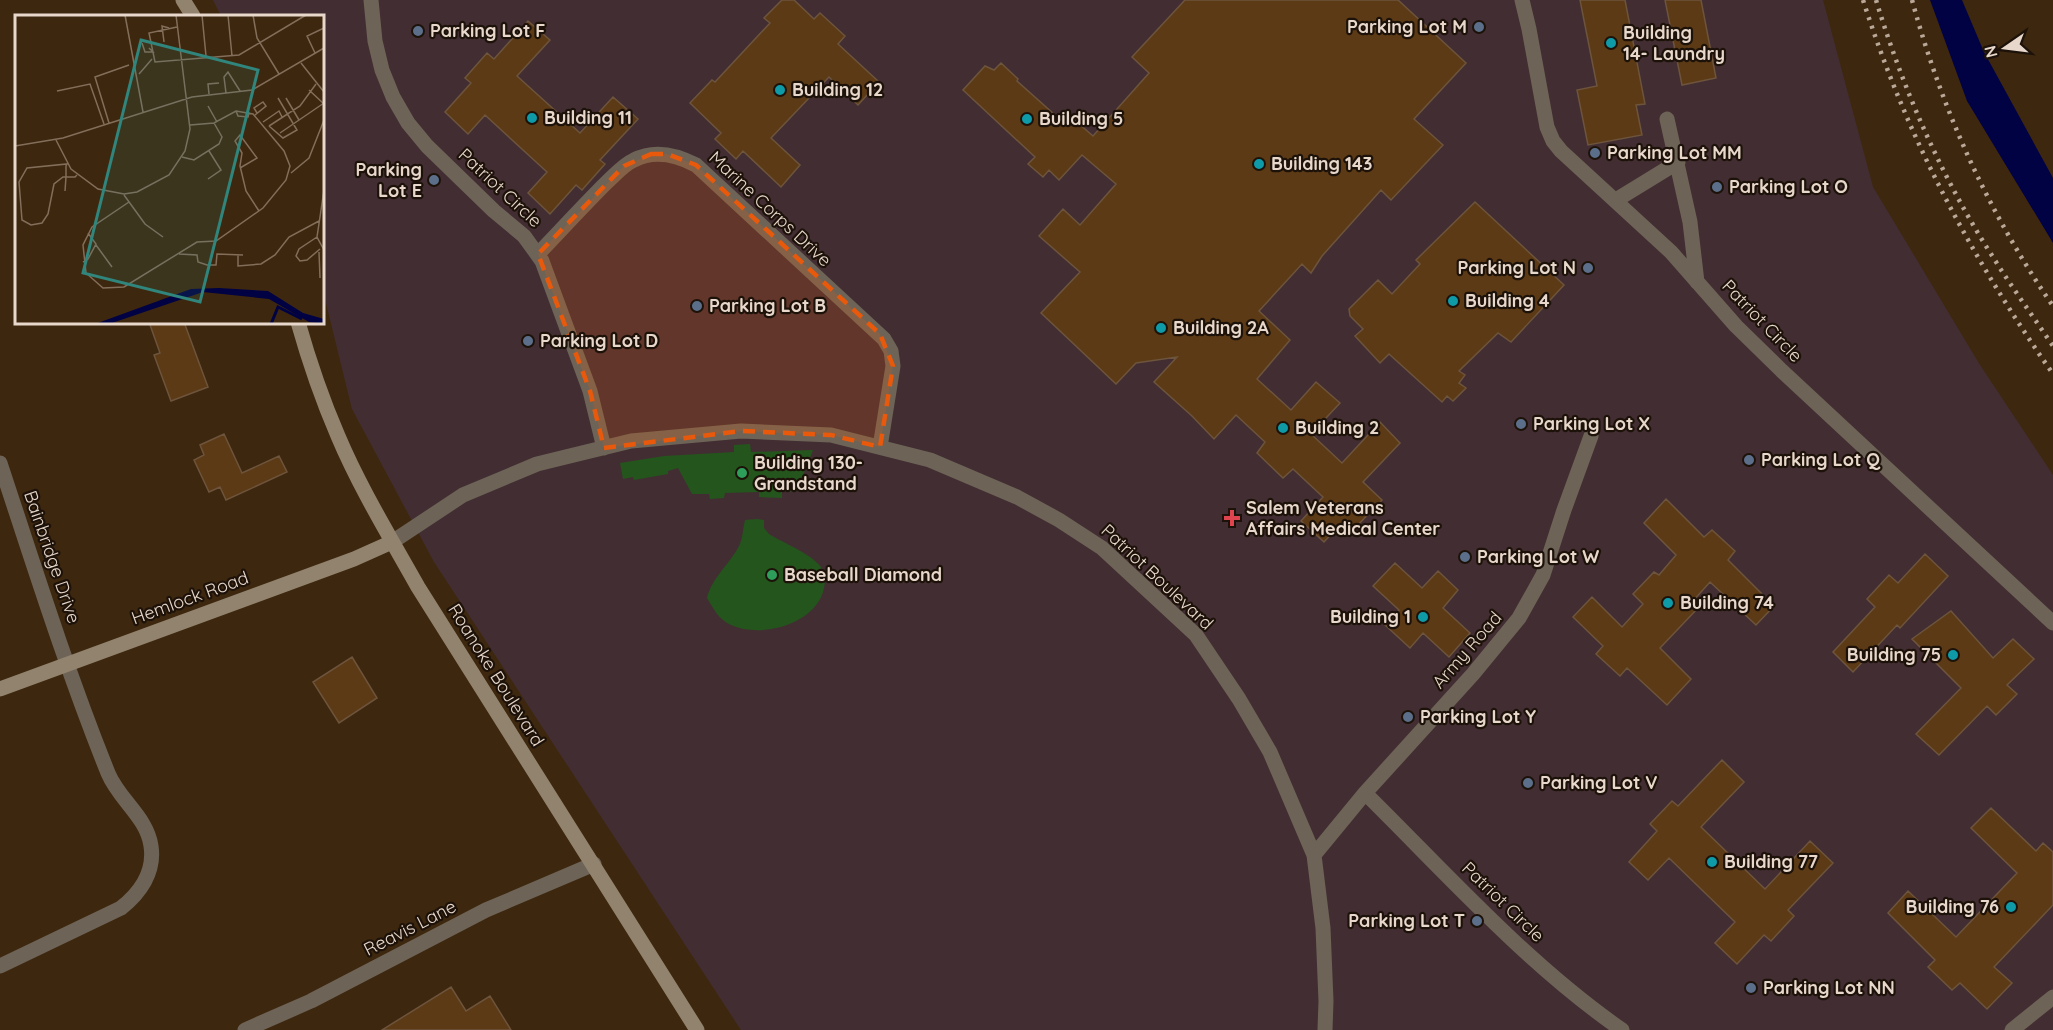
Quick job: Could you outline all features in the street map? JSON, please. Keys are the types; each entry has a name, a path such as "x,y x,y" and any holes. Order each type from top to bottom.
{"main road":[{"path":"183,0 192,15"},
{"name":"Roanoke Boulevard","path":"299,324 316,381 338,437 392,542 423,596 698,1030"},
{"name":"Hemlock Road","path":"0,689 354,559 392,542"}],"street":[{"name":"Patriot Circle","path":"371,0 375,41 381,70 408,123 427,146 494,211 524,236 538,254 590,391 604,448"},
{"name":"Patriot Circle","path":"1522,0 1547,127 1553,141 1561,151 1671,252 1736,326 1782,371 2053,623"},
{"path":"1667,119 1690,222 1698,282"},
{"name":"Marine Corps Drive","path":"538,254 607,182 635,159 651,154 666,154 696,165 884,339 891,351 893,366 880,447"},
{"path":"1616,200 1678,162"},
{"name":"Patriot Boulevard","path":"392,542 462,495 537,464 631,441 741,431 831,435 930,460 1017,497 1059,520 1102,549 1196,635 1239,699 1270,752 1314,855 1323,928 1325,1030"},
{"name":"Army Road","path":"1314,855 1365,793 1473,674 1519,618 1543,575 1591,436"},
{"name":"Bainbridge Drive","path":"0,463 68,664 109,776 122,798 139,817 147,831 151,852 148,874 141,889 132,900 121,908 0,966"},
{"name":"Patriot Circle","path":"1365,793 1553,976 1597,1013 1622,1030"},
{"name":"Reavis Lane","path":"245,1030 311,1001 486,910 594,864"},
{"path":"2012,1030 2053,997"}],"highlighted area":[{"path":"651,154 667,154 696,165 880,334 893,366 880,447 831,435 741,431 604,448 590,391 538,254 624,166"}],"shaded area":[{"name":"Salem Veterans Affairs Medical Center","path":"213,0 1823,0 1873,187 1980,365 2053,475 2053,1030 741,1030 434,562 352,409 324,295 324,15 220,15"},
{"path":"1930,0 1962,0 1984,52 2053,178 2053,243 1967,101"}],"green space":[{"name":"Building 130- Grandstand","path":"750,444 751,452 813,450 797,491 782,492 782,498 759,497 759,492 725,493 724,498 710,499 709,494 692,494 678,468 668,471 668,474 634,480 633,477 623,479 620,463 664,456 734,452 734,445"},
{"name":"Baseball Diamond","path":"745,520 764,520 764,528 769,534 813,559 825,574 824,588 811,611 786,625 772,629 743,629 731,625 723,620 707,598 713,583 740,544"}],"building":[{"name":"Building 12","path":"782,0 794,0 814,19 820,13 845,36 838,44 879,82 858,105 829,77 771,138 800,165 781,187 743,151 736,159 715,139 721,133 690,103 712,80 715,82 770,23 764,18"},
{"name":"Building 143","path":"1185,0 1398,0 1466,63 1414,119 1443,145 1391,200 1381,190 1322,256 1311,273 1302,264 1259,311 1290,340 1257,379 1291,410 1316,382 1340,403 1311,434 1342,463 1380,422 1400,443 1363,482 1382,500 1354,529 1349,526 1342,534 1336,529 1324,542 1301,521 1323,497 1293,469 1283,478 1257,453 1265,442 1236,415 1214,439 1154,382 1177,357 1136,363 1116,384 1041,313 1080,272 1039,236 1063,209 1080,225 1116,184 1082,155 1059,180 1049,170 1043,177 1028,164 1035,157 963,90 985,66 994,70 1001,63 1018,79 1017,81 1064,123 1070,116 1093,136 1149,73 1132,57"},
{"name":"Building 14- Laundry","path":"1580,0 1625,0 1645,104 1636,105 1642,135 1588,145 1577,90 1597,86"},
{"path":"1665,0 1701,0 1716,78 1682,85"},
{"name":"Building 11","path":"528,21 550,40 517,76 580,133 613,97 638,119 600,160 605,164 582,190 576,185 550,214 528,193 547,172 485,115 468,134 445,112 471,83 465,78 487,53 494,59"},
{"name":"Building 4","path":"1475,202 1564,285 1511,342 1498,333 1459,371 1465,375 1459,383 1466,388 1453,401 1447,396 1442,402 1389,354 1380,363 1355,336 1363,329 1350,316 1349,309 1378,280 1392,294 1420,264 1416,260"},
{"path":"150,324 185,324 208,387 171,401 154,355 160,353"},
{"path":"224,434 242,473 279,456 287,472 226,500 220,487 209,492 194,460 204,455 200,445"},
{"name":"Building 74","path":"1666,499 1704,537 1712,530 1735,551 1728,560 1774,606 1756,625 1710,582 1692,602 1698,608 1660,648 1691,679 1667,705 1627,668 1620,676 1596,654 1603,646 1573,617 1592,597 1622,627 1643,604 1633,594 1654,572 1659,575 1676,555 1644,523"},
{"path":"1925,554 1948,576 1900,628 1897,625 1853,672 1833,652 1875,607 1867,599 1889,575 1898,583"},
{"name":"Building 1","path":"1395,563 1422,588 1438,571 1458,590 1443,608 1470,633 1449,657 1423,633 1410,648 1385,625 1399,610 1373,586"},
{"path":"1951,611 1993,658 2013,639 2034,659 2007,685 2017,694 1996,715 1987,706 1939,755 1916,734 1961,688 1912,639"},
{"path":"352,657 377,698 339,723 313,682"},
{"name":"Building 77","path":"1722,760 1744,782 1701,827 1765,889 1810,841 1833,863 1788,910 1794,916 1771,941 1764,935 1737,964 1715,943 1735,922 1669,858 1648,880 1629,862 1657,831 1650,824 1672,801 1678,806"},
{"name":"Building 76","path":"1991,808 2036,851 2043,843 2053,852 2053,905 1994,967 2012,983 1987,1009 1960,983 1952,990 1928,967 1935,960 1888,913 1908,891 1956,937 2017,873 1971,828"},
{"path":"451,987 466,1011 490,996 511,1030 382,1030"}],"railway":[{"path":"1863,0 1900,100 1943,194 1994,285 2053,374"},
{"path":"1876,0 1898,66 1940,163 1991,254 2053,346"},
{"path":"1912,0 1938,81 1969,159 2008,234 2053,306"}],"place":[{"name":"Parking Lot M","path":"1479,27"},
{"name":"Parking Lot F","path":"418,31"},
{"name":"Building 14- Laundry","path":"1611,43"},
{"name":"Building 12","path":"780,90"},
{"name":"Building 11","path":"532,118"},
{"name":"Building 5","path":"1027,119"},
{"name":"Parking Lot MM","path":"1595,153"},
{"name":"Building 143","path":"1259,164"},
{"name":"Parking Lot E","path":"434,180"},
{"name":"Parking Lot O","path":"1717,187"},
{"name":"Parking Lot N","path":"1588,268"},
{"name":"Building 4","path":"1453,301"},
{"name":"Parking Lot B","path":"697,306"},
{"name":"Building 2A","path":"1161,328"},
{"name":"Parking Lot D","path":"528,341"},
{"name":"Parking Lot X","path":"1521,424"},
{"name":"Building 2","path":"1283,428"},
{"name":"Parking Lot Q","path":"1749,460"},
{"name":"Building 130- Grandstand","path":"742,473"},
{"name":"Salem Veterans Affairs Medical Center","path":"1232,518"},
{"name":"Parking Lot W","path":"1465,557"},
{"name":"Baseball Diamond","path":"772,575"},
{"name":"Building 74","path":"1668,603"},
{"name":"Building 1","path":"1423,617"},
{"name":"Building 75","path":"1953,655"},
{"name":"Parking Lot Y","path":"1408,717"},
{"name":"Parking Lot V","path":"1528,783"},
{"name":"Building 77","path":"1712,862"},
{"name":"Building 76","path":"2011,907"},
{"name":"Parking Lot T","path":"1477,921"},
{"name":"Parking Lot NN","path":"1751,988"}]}
